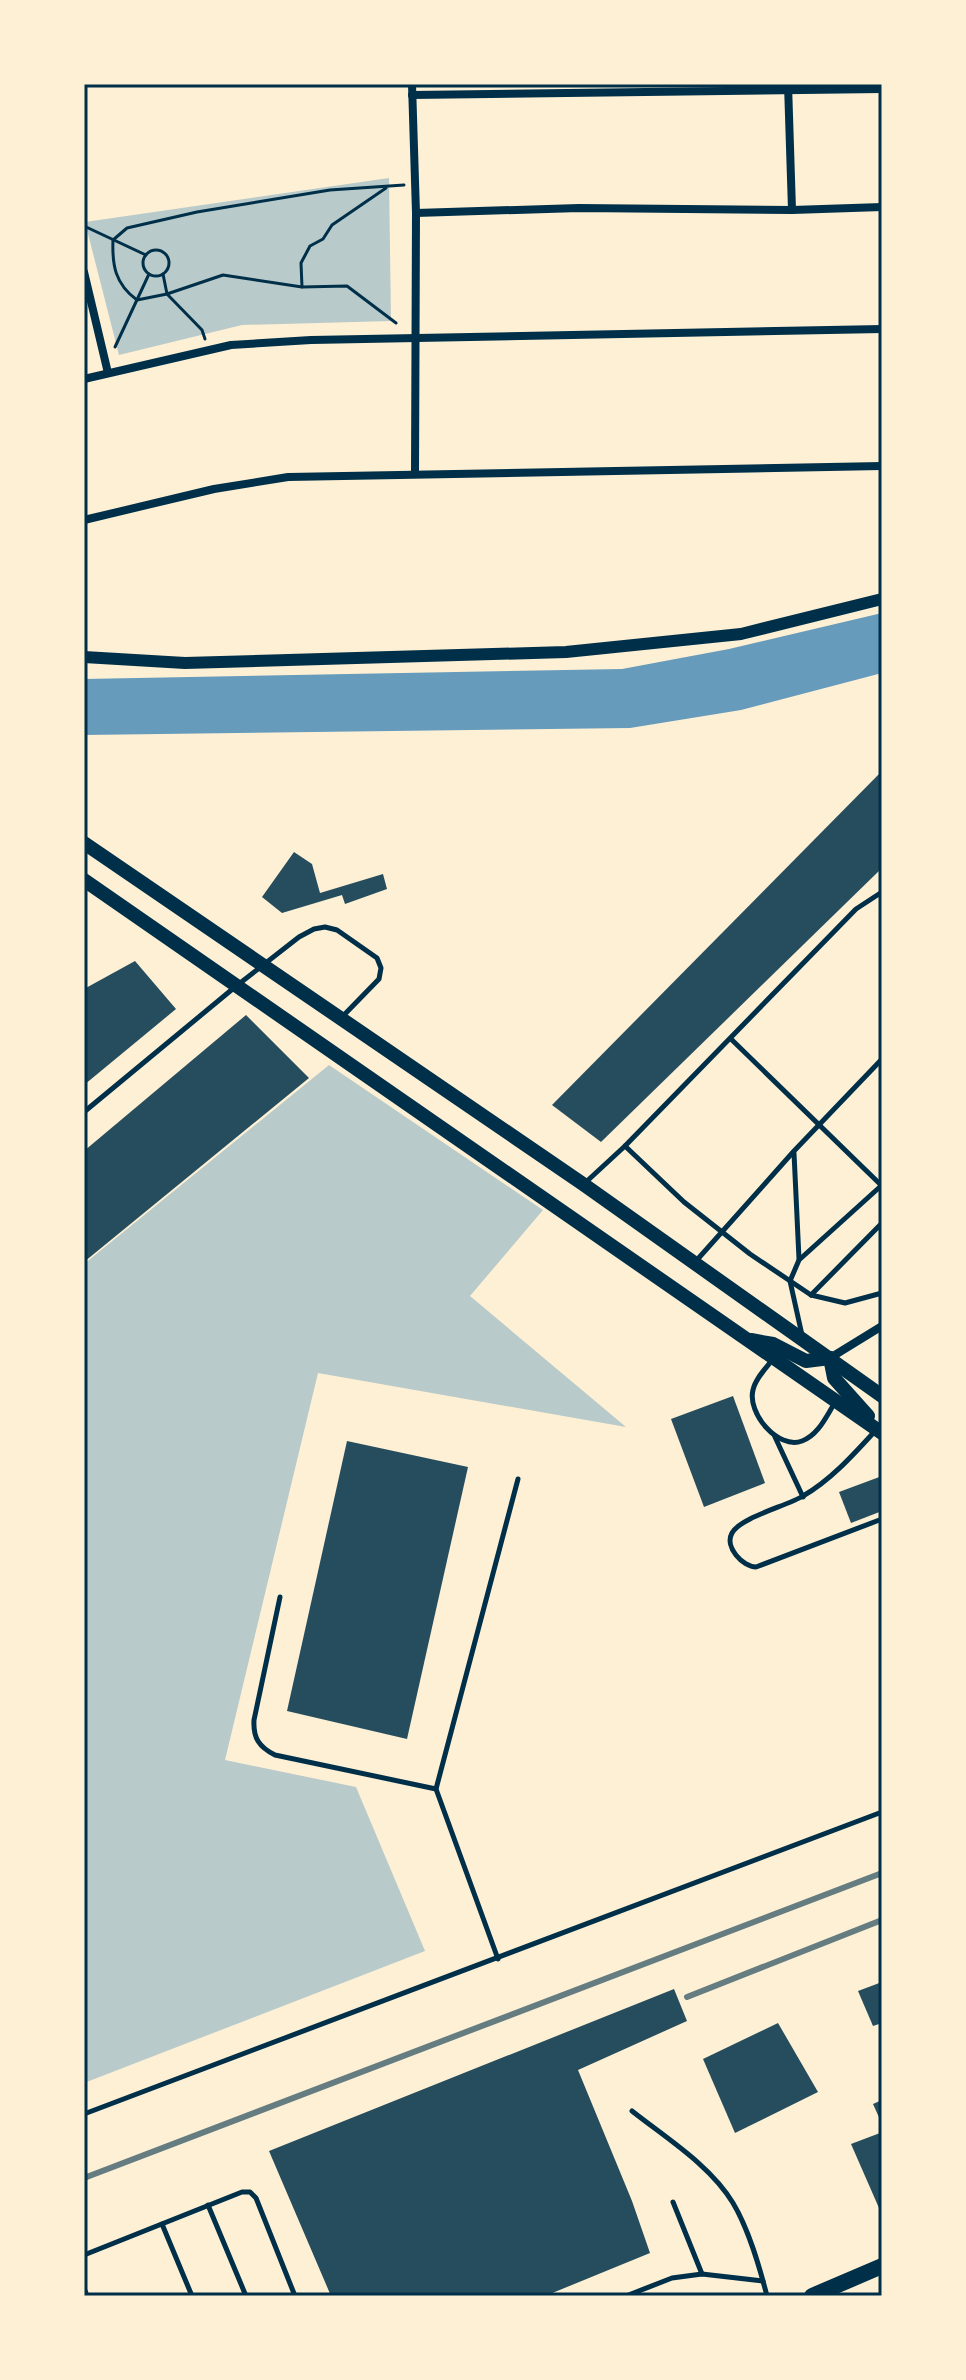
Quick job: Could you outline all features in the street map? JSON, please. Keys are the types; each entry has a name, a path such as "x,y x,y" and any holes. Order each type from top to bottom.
{"main road":[{"path":"84,843 583,1184 882,1396"},
{"path":"84,880 879,1431"},
{"path":"747,1340 773,1344 806,1361 830,1358"},
{"path":"830,1358 834,1378 879,1431"},
{"path":"812,2296 877,2267"}],"street":[{"path":"412,84 416,213 415,473"},
{"path":"412,95 788,87 882,89"},
{"path":"788,87 792,210"},
{"path":"416,213 579,208 792,210 882,207"},
{"path":"84,272 108,373"},
{"path":"84,379 231,345 415,337 882,329"},
{"path":"84,520 214,489 288,477 882,466"},
{"path":"84,657 185,663 566,652 741,634 882,599"},
{"path":"830,1358 882,1326"}],"lane":[{"path":"583,1184 625,1146 856,909 882,892"},
{"path":"84,1112 235,987 299,937 314,929 325,927 337,930 377,958 381,968 379,979 340,1019"},
{"path":"731,1038 882,1185 799,1260 790,1281 804,1339"},
{"path":"695,1262 882,1059"},
{"path":"625,1146 722,1233 811,1295 845,1303 882,1293"},
{"path":"794,1151 799,1260"},
{"path":"811,1295 882,1223"},
{"path":"774,1358 753,1387 754,1407 774,1436 803,1497"},
{"path":"774,1436 788,1443 802,1441 816,1432 836,1401"},
{"path":"879,1431 803,1497 741,1524 730,1538 740,1562 756,1567 882,1519"},
{"path":"498,1959 436,1789 518,1479"},
{"path":"280,1597 254,1720 253,1731 257,1742 275,1755 436,1789"},
{"path":"84,2114 882,1812"},
{"path":"632,2111 687,2154 731,2200 742,2220 767,2296"},
{"path":"84,2255 242,2192 250,2192 256,2198 295,2296"},
{"path":"673,2202 702,2274"},
{"path":"208,2205 246,2296"},
{"path":"162,2224 192,2296"},
{"path":"626,2296 672,2278 702,2274 763,2281"},
{"path":"84,2288 87,2296"}],"path":[{"path":"415,183 330,190 127,228 113,240 112,265 124,291 137,300 167,294 223,275 302,287 347,286 415,337"},
{"path":"302,287 301,263 310,246 323,239 332,225 387,187"},
{"path":"84,226 146,255"},
{"path":"153,251 166,255 168,269 156,276 149,274 144,268 146,255 153,251"},
{"path":"108,373 115,348 149,274"},
{"path":"163,274 167,294 202,330 208,351"}],"shaded area":[{"path":"389,178 391,321 242,325 119,355 85,222"},
{"path":"329,1065 543,1210 470,1296 626,1427 318,1373 225,1760 356,1787 425,1951 84,2083 84,1264"}],"water":[{"path":"882,613 882,673 741,710 630,728 84,735 84,679 622,669 729,649"}],"building":[{"path":"882,771 882,868 601,1142 552,1105"},
{"path":"294,852 312,864 320,893 383,874 387,889 345,904 342,895 282,913 262,897"},
{"path":"135,961 176,1009 84,1085 84,989"},
{"path":"246,1015 309,1078 84,1262 84,1151"},
{"path":"733,1396 765,1483 704,1507 671,1419"},
{"path":"347,1441 468,1467 407,1739 287,1711"},
{"path":"882,1476 882,1511 851,1523 839,1492"},
{"path":"882,1982 882,2023 873,2026 858,1991"},
{"path":"674,1989 687,2021 578,2070 650,2253 545,2296 331,2296 269,2151"},
{"path":"778,2023 818,2092 735,2133 703,2059"},
{"path":"882,2100 882,2124 873,2104"},
{"path":"880,2133 882,2207 879,2208 851,2144"}],"railway":[{"path":"84,2178 882,1873"},
{"path":"687,1997 882,1920"}]}
